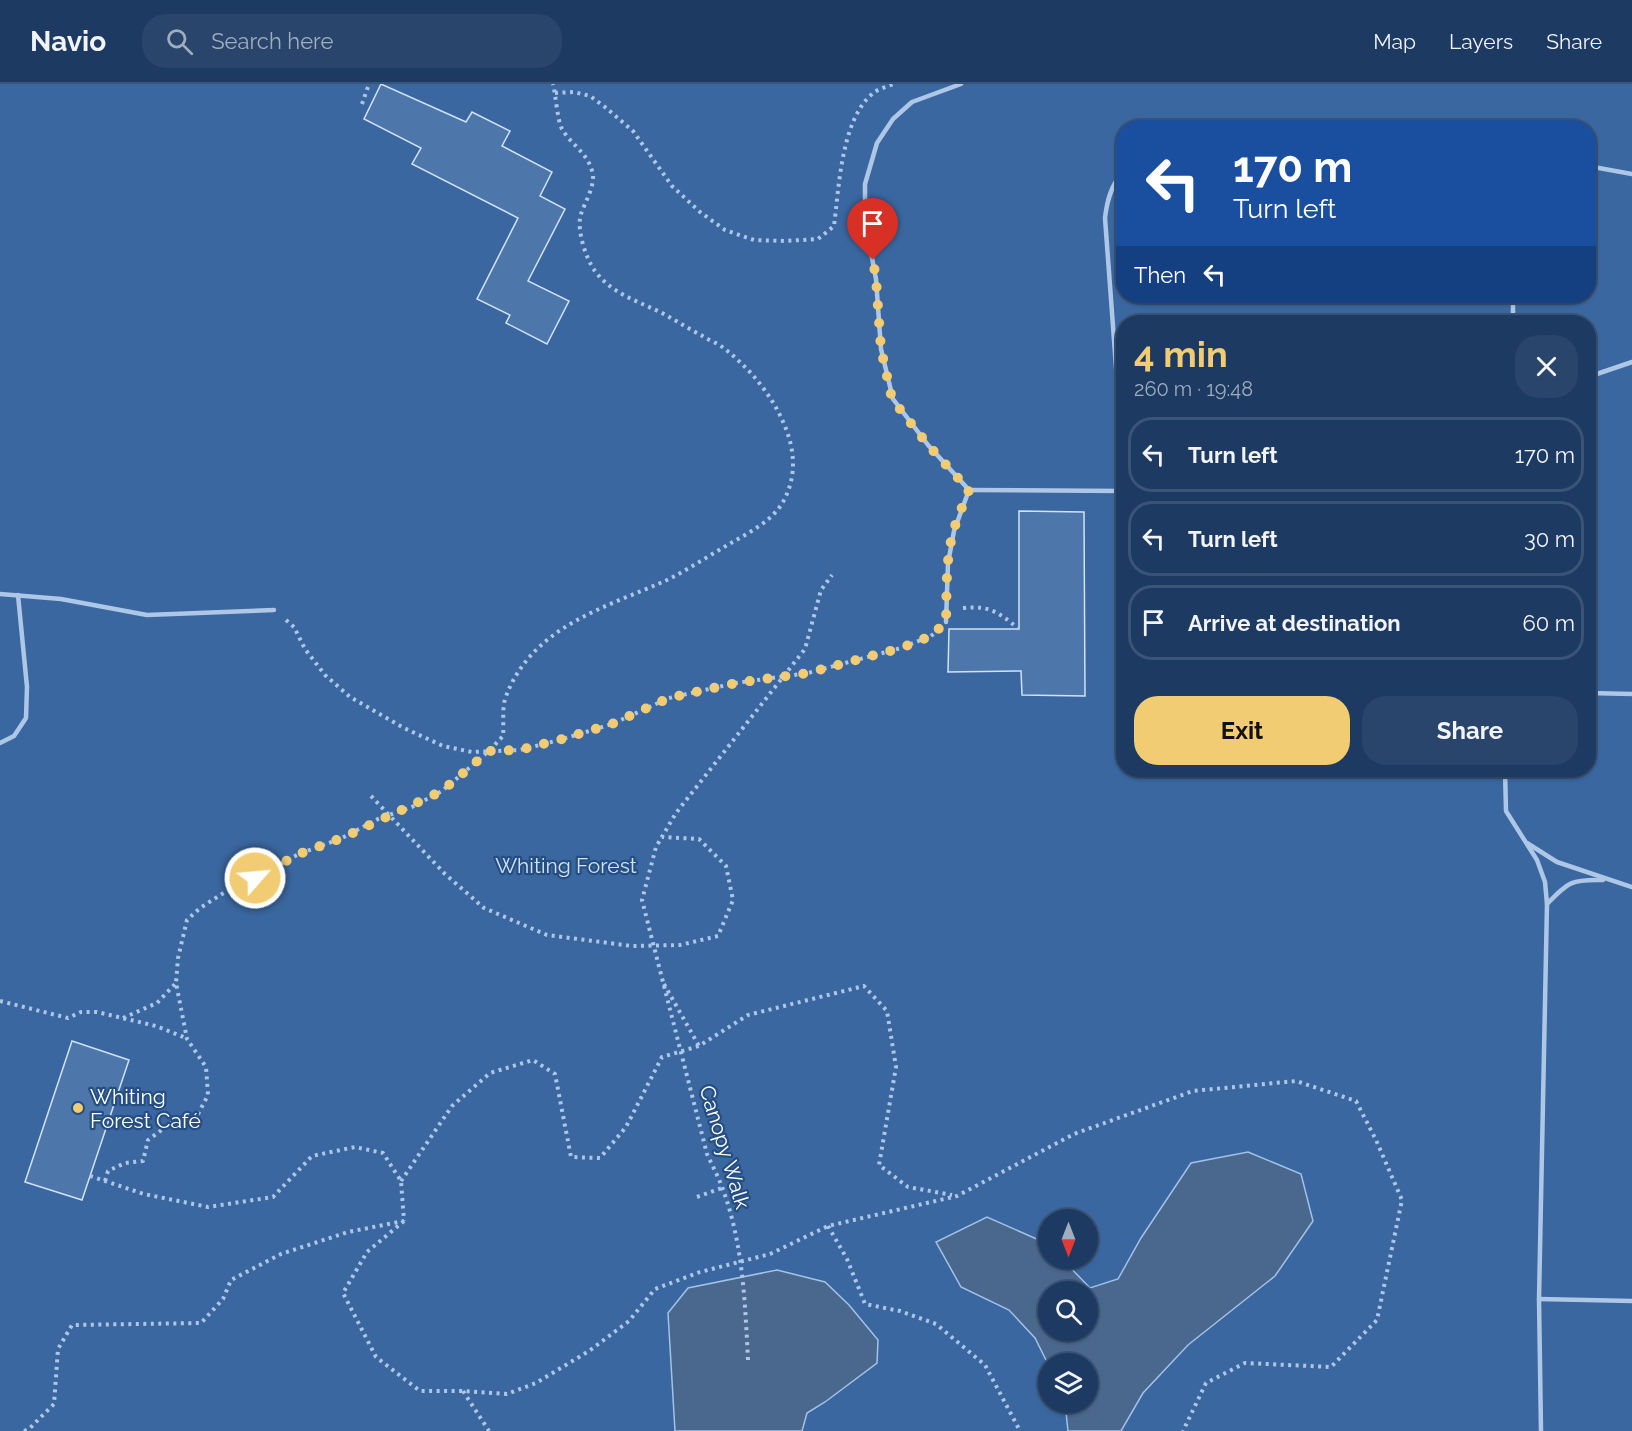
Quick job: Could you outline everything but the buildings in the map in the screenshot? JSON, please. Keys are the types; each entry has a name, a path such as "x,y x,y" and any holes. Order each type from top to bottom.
{"lane":[{"path":"962,84 912,102 892,119 877,143 865,184 865,221 876,279 881,349 892,399 928,445 969,490 1116,491"},
{"path":"1596,167 1632,174"},
{"path":"1116,184 1110,194 1105,218 1116,367"},
{"path":"1596,374 1632,362"},
{"path":"946,622 948,563 954,531 969,490"},
{"path":"0,594 61,599 147,615 274,610"},
{"path":"0,743 14,736 26,718 27,687 18,595"},
{"path":"1596,693 1632,694"},
{"path":"1505,777 1506,811 1537,860 1545,882 1547,904 1539,1299 1541,1431"},
{"path":"1524,842 1557,862 1632,886"},
{"path":"1547,904 1563,887 1579,879 1608,880"},
{"path":"1539,1299 1632,1301"}],"path":[{"path":"362,104 369,84"},
{"path":"105,1181 108,1171 125,1163 142,1161 148,1140 174,1121 196,1118 208,1095 206,1066 187,1039 176,983 178,958 187,920 200,908 222,894 299,854 342,838 442,791 503,736 505,701 515,680 531,655 553,634 567,624 596,610 668,579 755,529 776,513 786,496 792,477 794,456 776,404 760,384 724,348 662,313 635,302 606,284 594,270 582,244 580,217 588,198 593,176 583,152 562,129 553,84"},
{"path":"555,93 590,96 605,107 633,131 672,186 700,212 725,230 754,240 785,241 818,239 834,226 842,161 848,136 860,110 872,93 893,84"},
{"name":"Canopy Walk","path":"748,1360 746,1305 737,1241 723,1188 707,1154 642,900 656,847 676,813 805,649 821,590 832,575"},
{"path":"274,610 294,627 305,649 325,675 350,697 404,728 443,746 472,752 520,750 612,724 669,698 736,683 808,673 901,648 931,636 957,609 974,607 998,612 1019,629"},
{"path":"371,796 445,874 484,908 547,935 632,946 680,945 718,936 733,900 726,866 699,839 662,837"},
{"path":"662,979 699,1046"},
{"path":"123,1018 157,1003 176,983"},
{"path":"402,1181 452,1106 490,1073 533,1060 555,1074 570,1157 600,1158 626,1127 662,1057 699,1046 748,1015 864,986 887,1011 896,1066 879,1165 908,1187 957,1196"},
{"path":"0,1001 68,1018 81,1012 97,1012 156,1026 187,1039"},
{"path":"404,1221 367,1252 343,1293 376,1357 420,1391 507,1394 536,1383 589,1351 629,1321 655,1289 700,1272 770,1254 828,1226 957,1196 1074,1134 1193,1091 1296,1081 1356,1101 1402,1200 1377,1320 1331,1367 1245,1363 1206,1383 1183,1431"},
{"path":"90,1176 144,1194 208,1207 273,1197 312,1156 355,1147 383,1153 402,1181 404,1221"},
{"path":"697,1197 723,1188"},
{"path":"24,1431 29,1429 54,1404 58,1349 72,1325 201,1323 223,1299 231,1280 281,1254 348,1232 404,1221"},
{"path":"828,1226 847,1259 865,1304 900,1311 936,1324 985,1365 1020,1431"},
{"path":"462,1391 489,1431"}],"green space":[{"name":"Whiting Forest","path":"0,84 1632,84 1632,1431 0,1431"}],"shaded area":[{"path":"1248,1152 1301,1174 1313,1221 1275,1276 1188,1345 1143,1393 1121,1431 1068,1431 1066,1413 1098,1413 1098,1353 1042,1353 1035,1338 1009,1310 961,1287 936,1242 987,1217 1038,1240 1038,1269 1072,1269 1083,1281 1038,1281 1038,1341 1098,1341 1098,1285 1118,1279 1141,1238 1191,1163"},
{"path":"777,1270 825,1282 849,1305 878,1340 877,1363 807,1413 802,1431 675,1431 668,1313 688,1288"}],"place":[{"name":"Whiting Forest Café","path":"78,1108"}],"route":[{"path":"255,878 299,854 342,838 378,819 412,807 442,791 489,751 520,750 562,739 612,724 669,698 736,683 808,673 901,648 931,636 946,622 948,563 954,531 969,490 928,445 892,399 881,349 873,260"}]}
